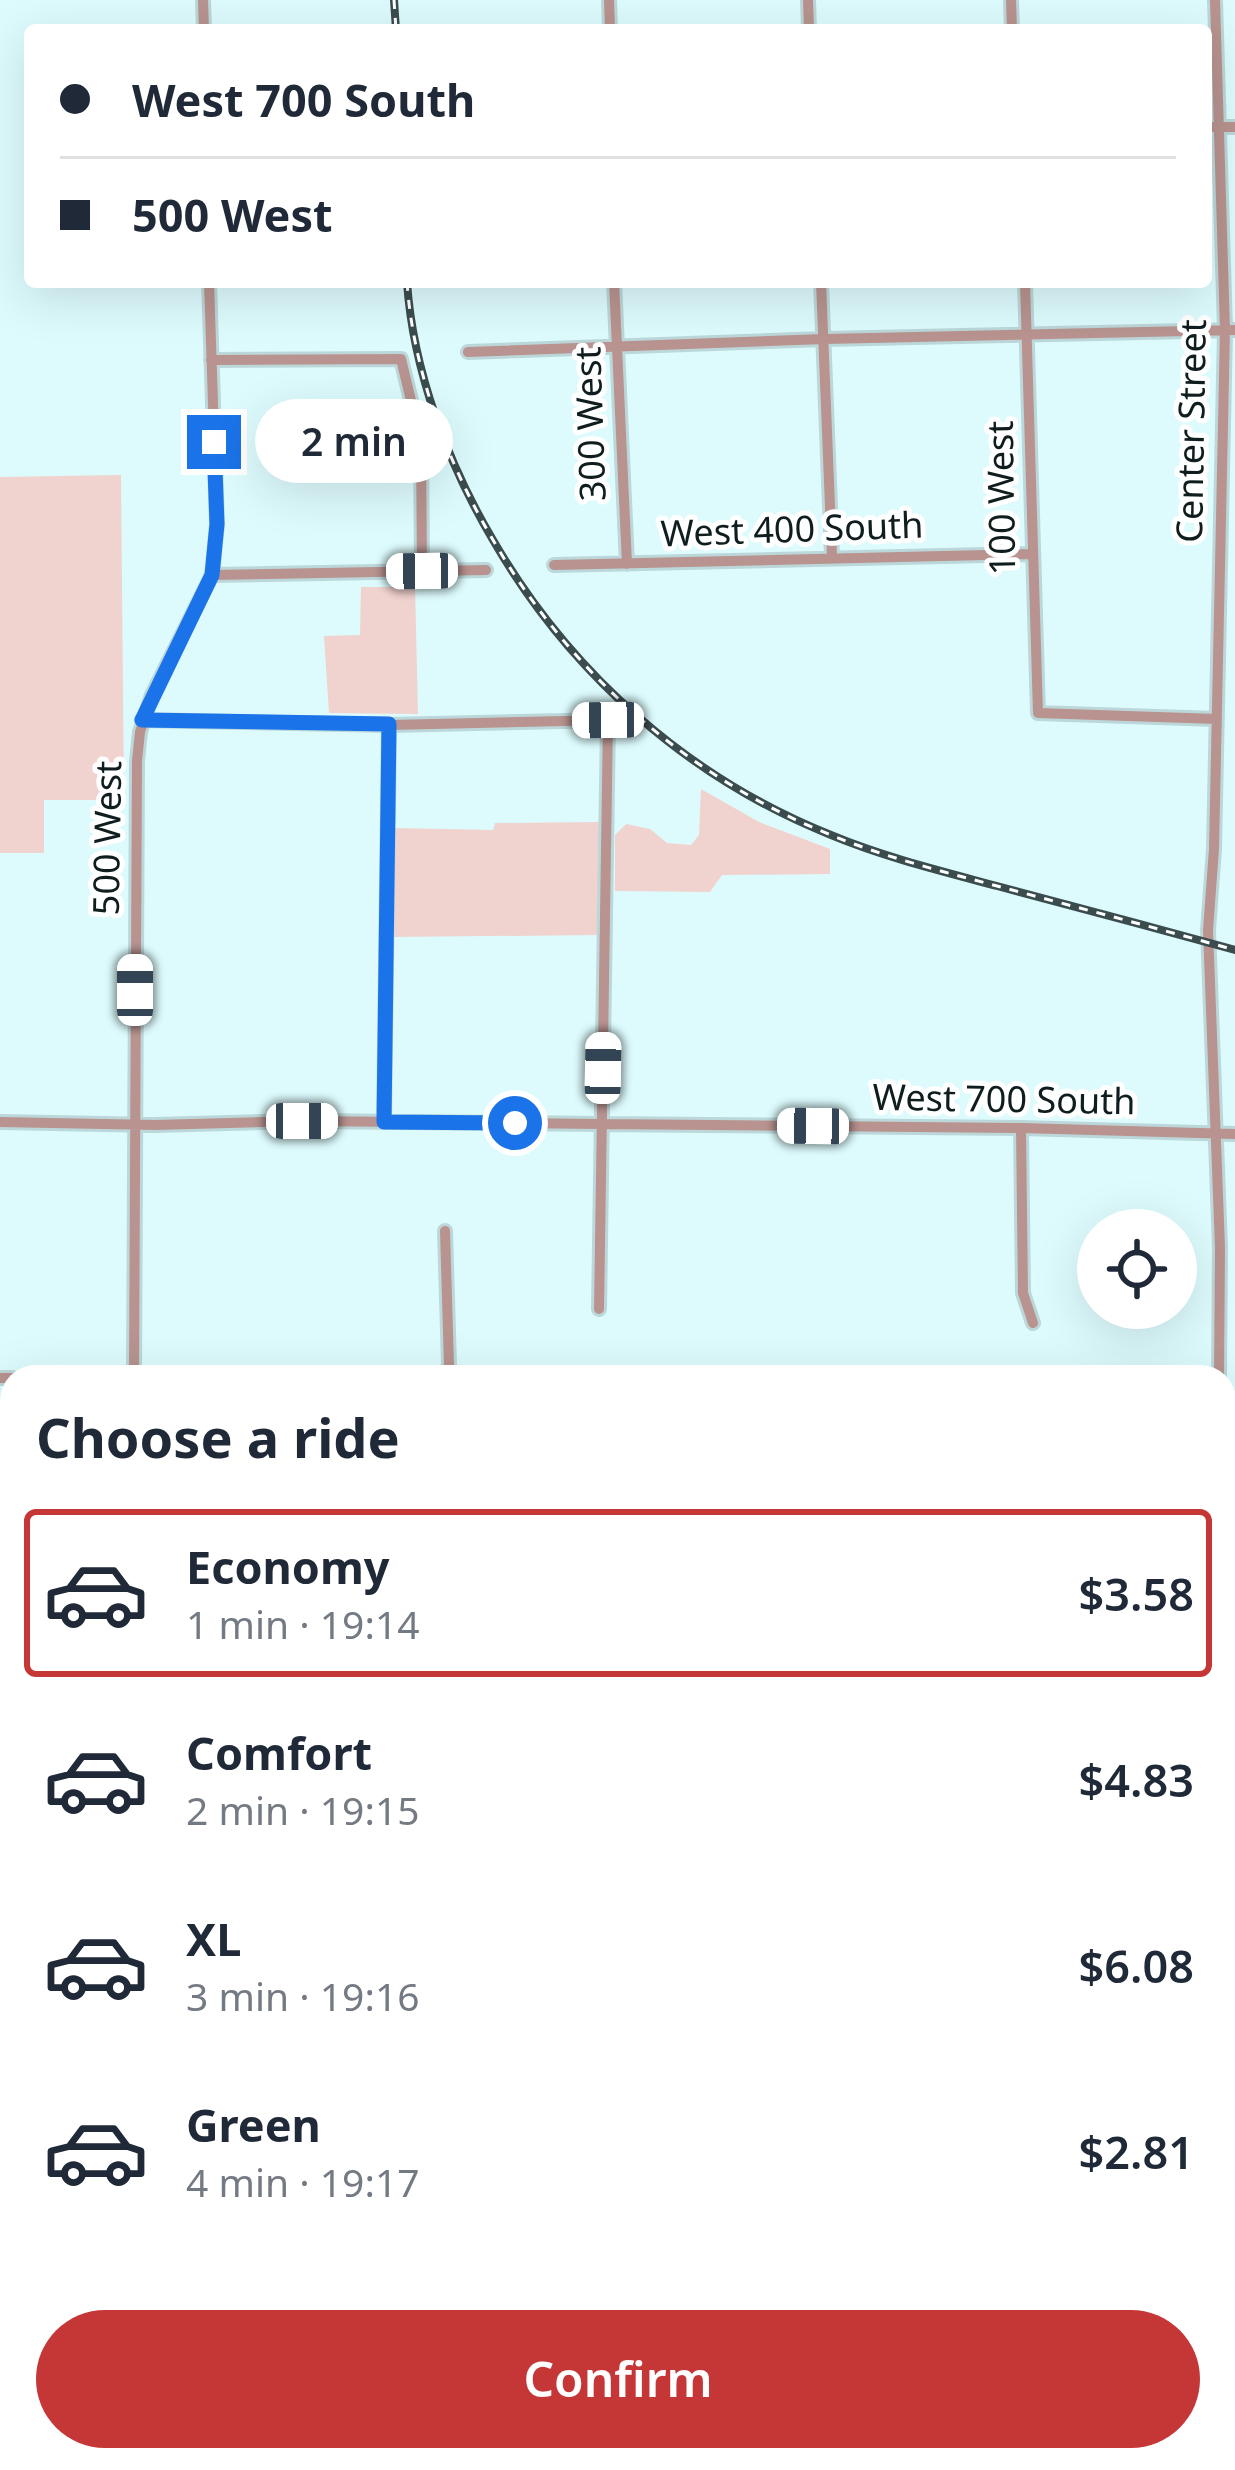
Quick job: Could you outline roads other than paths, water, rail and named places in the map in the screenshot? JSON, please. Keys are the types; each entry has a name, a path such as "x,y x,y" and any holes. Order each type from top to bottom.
{"street":[{"name":"Center Street","path":"1215,0 1212,127 1230,330 1219,557 1212,1004 1215,1134"},
{"path":"1212,127 1235,127"},
{"name":"500 West","path":"134,1365 137,761 142,720 212,575 217,524 209,288"},
{"name":"300 West","path":"614,288 627,564"},
{"path":"821,288 832,556"},
{"name":"100 West","path":"1024,288 1038,713 1217,719"},
{"path":"468,352 1230,330"},
{"path":"211,360 401,358 421,442 422,571"},
{"name":"West 400 South","path":"554,565 1031,554"},
{"path":"212,575 486,570"},
{"path":"142,720 389,724 608,720 599,1309"},
{"path":"384,1122 389,724"},
{"name":"West 700 South","path":"0,1122 1021,1128 1235,1134"},
{"path":"1021,1128 1023,1293 1034,1323"},
{"path":"1215,1134 1219,1365"},
{"path":"445,1231 449,1365"},
{"path":"1220,1248 1235,1248"}],"railway":[{"path":"394,0 396,24"},
{"path":"408,288 417,349 435,416 477,511 524,589 558,634 637,716 729,784 851,843 1235,950"}]}
